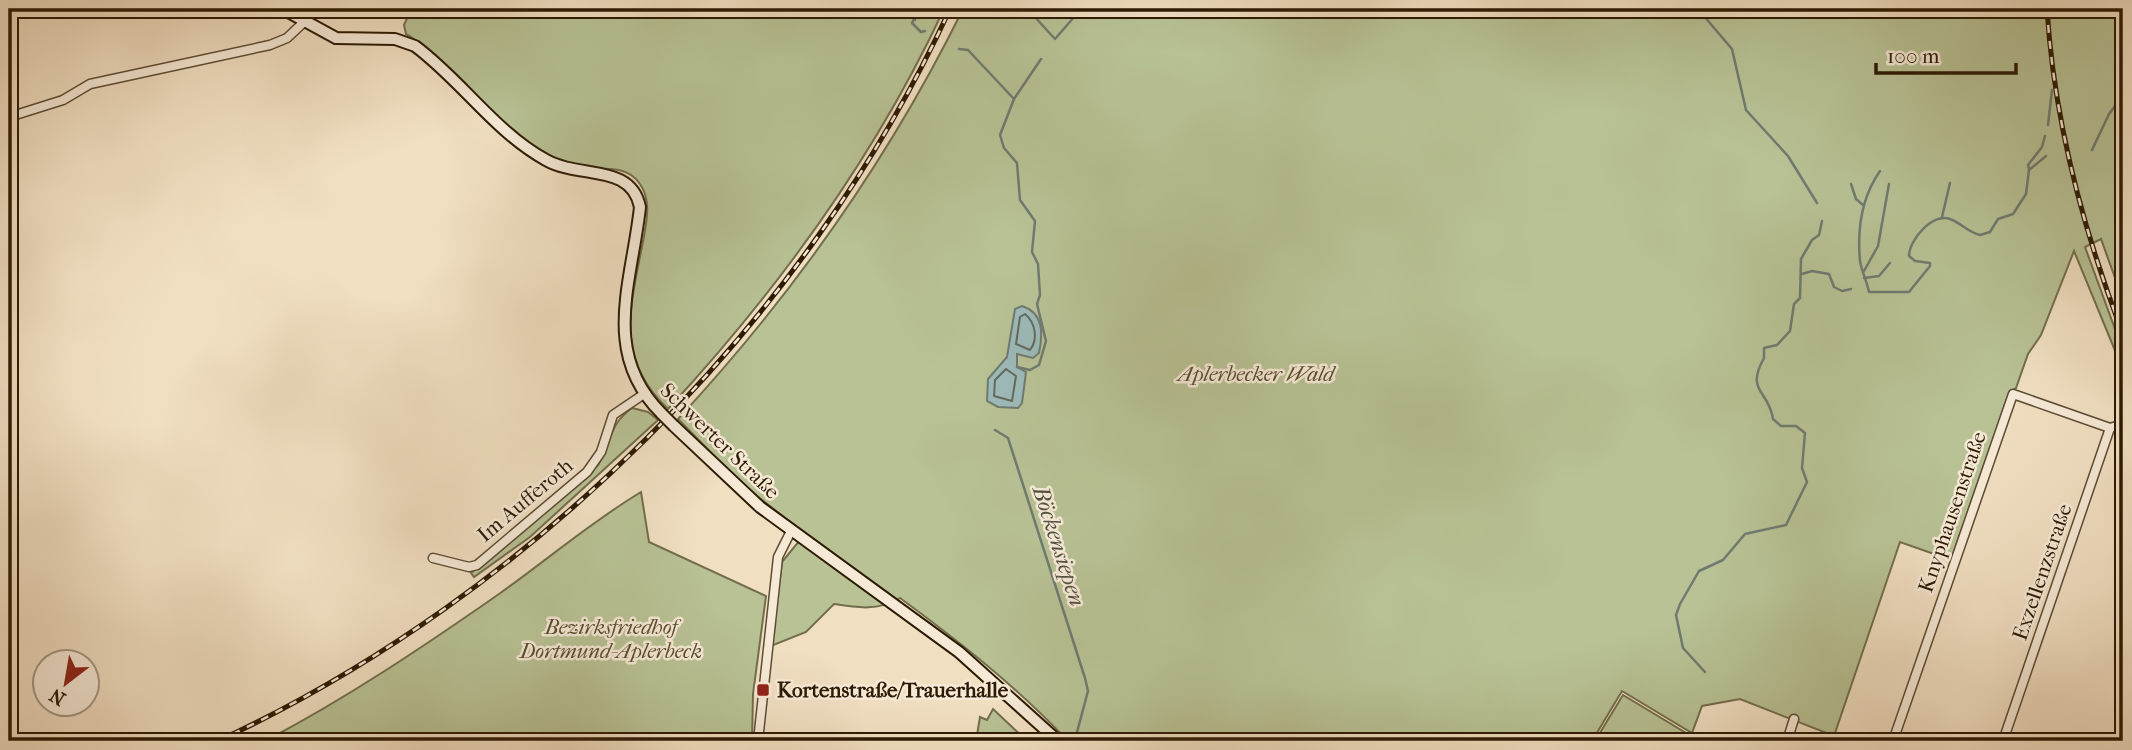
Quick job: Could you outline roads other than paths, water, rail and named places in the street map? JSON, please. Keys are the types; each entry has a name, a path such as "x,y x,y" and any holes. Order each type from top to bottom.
{"street":[{"name":"Schwerter Straße","path":"284,9 335,38 395,40 415,47 534,153 575,172 619,178 634,189 640,206 624,336 630,367 644,394 738,489 791,531 898,605 970,660 1058,741"},
{"path":"9,117 63,100 90,84 270,45 287,38 304,22"},
{"name":"Im Aufferoth","path":"433,558 469,567 477,565 587,472 601,452 613,415 644,394"},
{"name":"Knyphausenstraße","path":"1893,741 2013,394 2110,428"},
{"path":"2110,428 2123,424"},
{"name":"Exzellenzstraße","path":"2003,741 2110,428"},
{"path":"758,741 778,557 791,531"},
{"path":"1787,741 1794,719"},
{"path":"2117,741 2123,722"}],"water":[{"path":"1022,306 1038,319 1041,332 1039,353 1033,358 1017,354 1017,367 1026,372 1022,403 1018,408 998,407 987,401 988,379 1007,357 1015,309"}],"waterway":[{"name":"Böckensiepen","path":"914,9 915,20"},
{"path":"1034,16 1055,39 1081,9"},
{"path":"1698,9 1732,49 1746,110 1788,156 1817,203"},
{"path":"915,17 912,23 921,32 925,31"},
{"name":"Böckensiepen","path":"959,49 968,50 1014,99 1000,135 1004,148 1017,163 1020,200 1035,221 1032,252 1038,264 1040,295 1037,304 1046,341 1039,365 1030,370 1017,367"},
{"path":"1014,99 1041,59"},
{"path":"2048,125 2052,90"},
{"path":"2092,150 2109,114 2123,95"},
{"path":"2029,169 2028,165 2042,147 2045,136"},
{"path":"1880,171 1868,192 1862,214 1859,237 1861,265 1869,292 1909,292 1930,266 1930,263 1915,261 1909,256 1913,242 1923,229 1943,218 1980,235 1990,232 1998,219 2013,214 2026,194 2029,170 2046,156"},
{"path":"1942,217 1950,183"},
{"path":"1851,184 1856,199 1863,205"},
{"path":"1864,271 1878,246 1889,184"},
{"path":"1705,672 1683,648 1676,615 1680,604 1699,571 1723,560 1745,534 1786,525 1807,482 1802,468 1805,433 1796,426 1781,426 1773,419 1771,409 1757,385 1757,378 1764,358 1764,348 1777,345 1790,331 1794,304 1800,298 1801,259 1812,240 1819,235 1822,221"},
{"path":"1864,278 1879,276 1890,263"},
{"path":"1802,274 1812,271 1829,274 1834,287 1842,291 1851,289"},
{"name":"Böckensiepen","path":"995,430 1008,438 1085,678 1088,691 1076,736"}],"railway":[{"path":"218,741 333,681 444,609 549,528 647,438 737,340 819,235 890,124 950,9"},
{"path":"2047,9 2056,92 2073,174 2095,255 2123,334"}],"place":[{"name":"Kortenstraße/Trauerhalle","path":"763,690"}],"park label":[{"name":"Aplerbecker Wald","path":"1256,374"},
{"name":"Bezirksfriedhof Dortmund-Aplerbeck","path":"611,639"}]}
